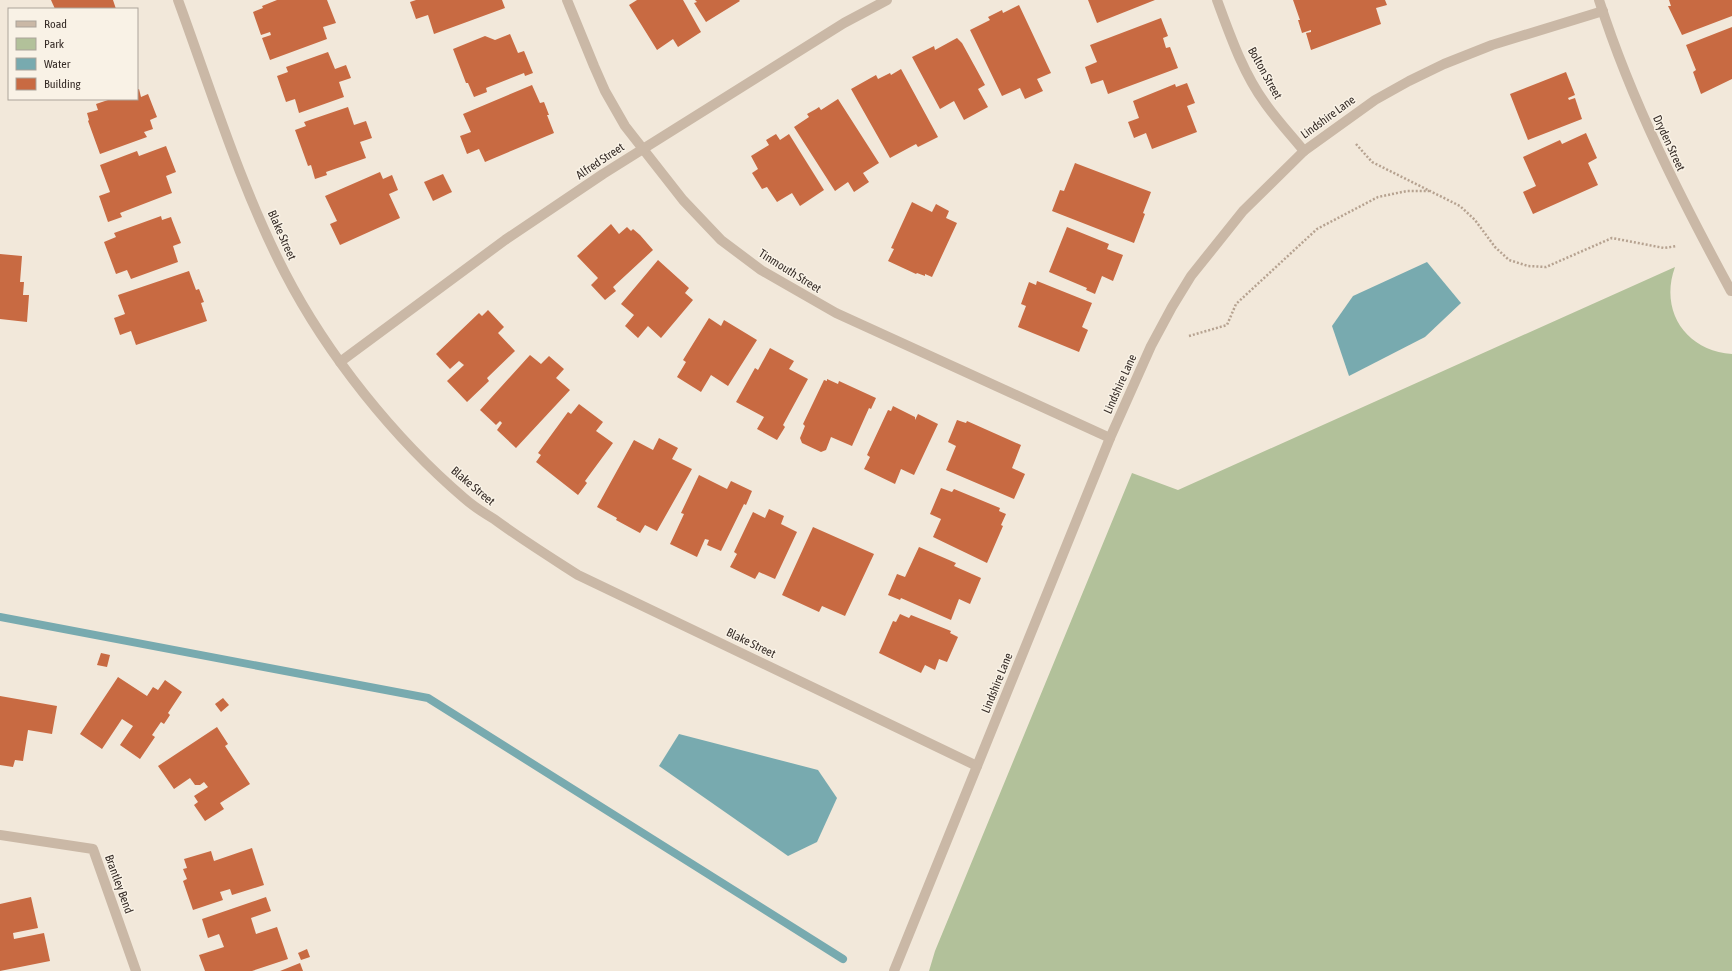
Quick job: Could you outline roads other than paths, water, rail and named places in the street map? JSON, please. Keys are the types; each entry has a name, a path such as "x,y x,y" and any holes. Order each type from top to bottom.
{"street":[{"name":"Blake Street","path":"178,0 242,175 285,273 307,312 340,362 364,394 414,451 465,499 527,543 578,575 977,766"},
{"name":"Tinmouth Street","path":"567,0 579,32 605,91 625,126 683,200 721,240 761,270 836,313 1110,438"},
{"name":"Alfred Street","path":"340,362 505,240 642,149 844,23 887,0"},
{"name":"Bolton Street","path":"1217,0 1233,43 1264,103 1304,151"},
{"name":"Dryden Street","path":"1599,0 1625,74 1648,129 1673,182 1731,291"},
{"name":"Lindshire Lane","path":"894,971 1110,438 1151,346 1191,276 1243,210 1304,151 1375,100 1409,80 1492,45 1603,11"},
{"name":"Brantley Bend","path":"0,835 93,849 136,971"}],"water":[{"path":"1427,262 1461,303 1425,337 1349,376 1332,326 1353,296"},
{"path":"679,734 818,770 837,798 817,842 788,856 659,766"}],"waterway":[{"path":"0,617 428,698 843,959"}]}
